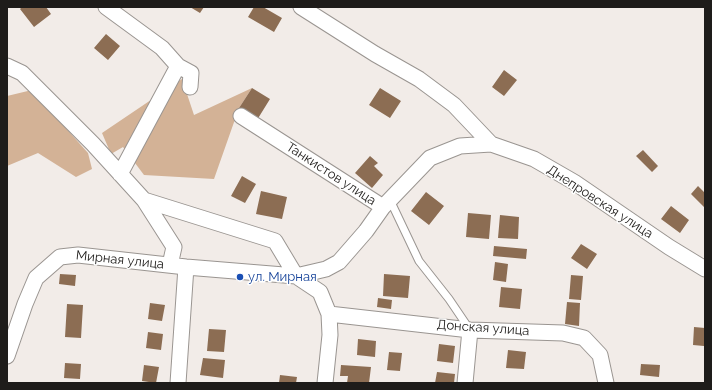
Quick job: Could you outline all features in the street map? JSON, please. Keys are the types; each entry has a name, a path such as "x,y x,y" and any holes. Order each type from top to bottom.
{"street":[{"path":"106,7 162,48 178,66 191,73 190,87"},
{"name":"Днепровская улица","path":"301,7 425,84 454,105 491,144"},
{"path":"7,66 22,73 144,200 174,247 170,265"},
{"path":"120,174 178,66"},
{"name":"Танкистов улица","path":"241,116 386,204 366,231 339,262 326,269 296,276"},
{"name":"Днепровская улица","path":"386,204 430,158 460,146 491,144 540,162 574,182 669,247 705,269"},
{"path":"144,200 275,241 296,276 320,292 329,314 330,335 325,383"},
{"name":"Мирная улица","path":"7,356 36,278 60,257 78,255 186,267 296,276"},
{"path":"178,383 186,267"},
{"name":"Донская улица","path":"329,314 470,330 563,333 584,338 600,355 606,383"},
{"path":"465,383 470,330"}],"lane":[{"path":"386,204 419,261 449,299 470,330"}],"shaded area":[{"path":"182,79 194,115 252,88 239,108 214,179 144,175 123,147 111,154 102,133"},
{"path":"32,90 88,153 92,169 76,177 38,153 7,166 7,96"}],"building":[{"path":"22,7 46,7 51,14 34,27 20,9"},
{"path":"190,7 204,7 200,13"},
{"path":"254,7 263,7 282,18 274,32 248,17"},
{"path":"106,34 120,46 108,60 94,48"},
{"path":"504,70 517,80 504,96 492,87"},
{"path":"252,88 270,99 257,120 239,108"},
{"path":"380,88 401,101 390,118 369,105"},
{"path":"643,150 658,166 652,172 636,156"},
{"path":"370,156 378,163 374,166 383,175 372,188 355,173"},
{"path":"242,176 256,184 245,203 231,196"},
{"path":"698,186 705,193 705,208 691,194"},
{"path":"261,191 287,197 282,219 256,214"},
{"path":"426,192 444,206 429,225 411,211"},
{"path":"671,206 689,220 680,233 661,219"},
{"path":"468,213 491,215 489,239 466,237"},
{"path":"500,215 519,217 518,239 498,238"},
{"path":"581,244 597,254 587,269 571,258"},
{"path":"494,246 527,249 526,259 493,256"},
{"path":"495,262 508,264 506,282 493,280"},
{"path":"60,274 76,275 75,286 59,284"},
{"path":"384,274 410,276 408,298 383,296"},
{"path":"571,275 583,276 581,300 569,299"},
{"path":"501,287 522,289 520,309 499,307"},
{"path":"378,298 392,300 391,309 377,307"},
{"path":"567,302 580,303 579,326 565,324"},
{"path":"150,303 165,305 162,321 148,319"},
{"path":"67,304 83,305 81,338 65,337"},
{"path":"694,327 705,328 704,346 693,345"},
{"path":"209,329 226,330 224,352 207,351"},
{"path":"148,332 163,334 161,350 146,348"},
{"path":"358,339 376,341 375,357 357,355"},
{"path":"439,344 455,346 453,363 437,361"},
{"path":"508,350 526,352 524,369 506,368"},
{"path":"389,352 402,353 400,371 387,370"},
{"path":"203,358 225,360 223,378 200,375"},
{"path":"65,363 81,364 80,379 64,378"},
{"path":"641,364 660,365 659,377 640,375"},
{"path":"144,365 159,367 156,383 142,381"},
{"path":"341,365 371,367 369,383 347,383 348,376 340,376"},
{"path":"437,372 455,374 454,383 435,383"},
{"path":"280,375 297,377 296,383 279,383"}],"place":[{"name":"ул. Мирная","path":"240,277"}]}
